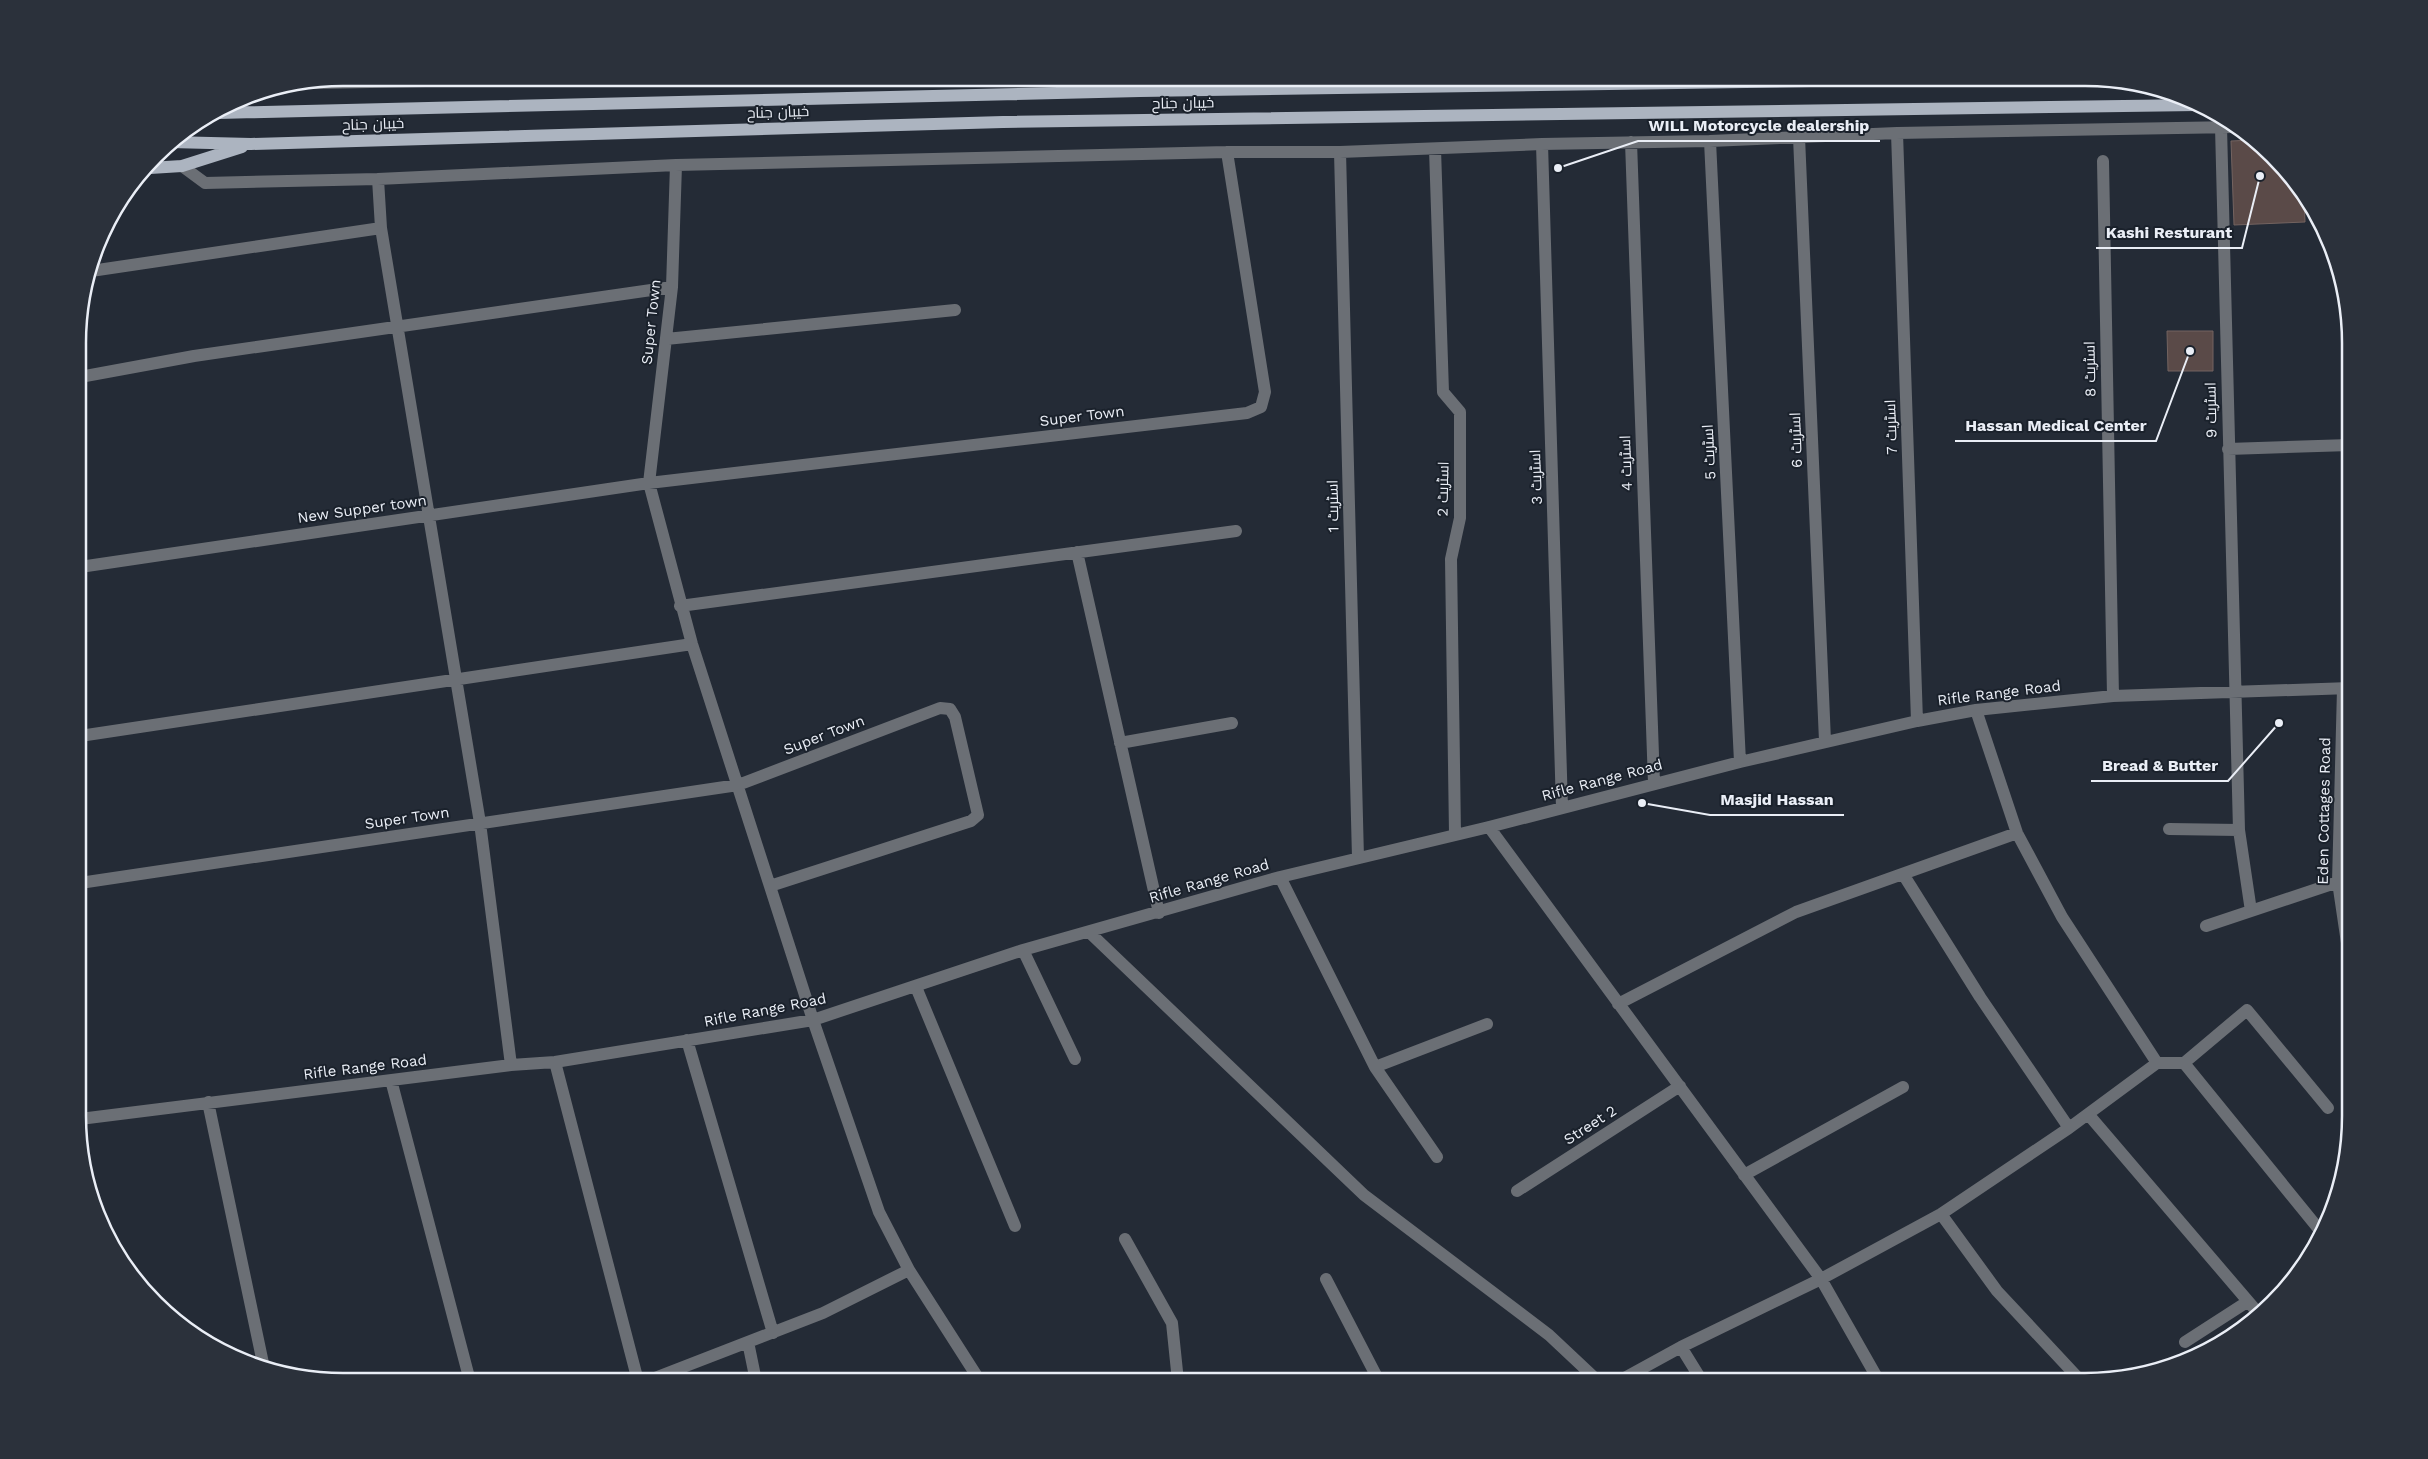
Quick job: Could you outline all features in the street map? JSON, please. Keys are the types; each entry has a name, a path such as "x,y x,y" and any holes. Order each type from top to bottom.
{"main road":[{"name":"خیبان جناح","path":"231,113 1121,91 1464,86"},
{"name":"خیبان جناح","path":"183,142 251,144 1012,122 2178,104"},
{"path":"156,168 182,166 251,144"}],"street":[{"path":"182,166 204,183 378,179 676,165 1228,152 1340,152 1542,144 1710,141 1897,133 2221,128"},
{"name":"اسٹریٹ 9","path":"2221,128 2228,450 2237,692 2239,830 2251,911"},
{"name":"اسٹریٹ 7","path":"1897,133 1917,721"},
{"name":"اسٹریٹ 6","path":"1800,137 1825,742"},
{"name":"اسٹریٹ 5","path":"1710,141 1740,762"},
{"name":"اسٹریٹ 4","path":"1632,142 1654,783"},
{"name":"اسٹریٹ 3","path":"1542,144 1562,808"},
{"name":"اسٹریٹ 2","path":"1435,149 1443,392 1460,412 1460,518 1451,559 1455,834"},
{"name":"Super Town","path":"649,483 1247,413 1261,407 1265,392 1228,152"},
{"name":"اسٹریٹ 1","path":"1340,152 1358,858"},
{"name":"اسٹریٹ 8","path":"2103,161 2113,696"},
{"name":"Super Town","path":"676,165 672,287 649,483 680,606 738,785"},
{"path":"378,179 381,228 480,823 511,1065"},
{"path":"97,270 381,228"},
{"path":"86,376 194,356 672,287"},
{"path":"666,339 955,310"},
{"path":"2228,450 2342,445"},
{"name":"New Supper town","path":"86,566 649,483"},
{"path":"680,606 1236,530"},
{"path":"1077,552 1158,913"},
{"path":"86,735 692,644"},
{"name":"Rifle Range Road","path":"86,1118 511,1065 555,1062 813,1020 1023,950 1280,877 1489,827 1654,783 1917,721 1976,710 2113,696 2342,688"},
{"name":"Super Town","path":"86,882 738,785 940,708 950,710 955,717 978,815 971,821 770,886"},
{"path":"1976,710 2017,833 2062,917 2157,1063"},
{"path":"1120,743 1232,723"},
{"path":"738,785 813,1020 879,1212 909,1270 975,1373"},
{"name":"Eden Cottages Road","path":"2342,785 2338,882 2342,909"},
{"path":"1489,827 1820,1279 1874,1373"},
{"path":"2169,828 2239,830"},
{"path":"1618,1004 1796,912 2017,833"},
{"path":"1903,874 1980,997 2069,1128"},
{"path":"1280,877 1375,1067 1437,1157"},
{"path":"2206,926 2338,882"},
{"path":"1089,932 1364,1195 1550,1335 1590,1373"},
{"path":"1023,950 1075,1059"},
{"path":"916,987 1015,1226"},
{"path":"1634,1373 1681,1347 1820,1279 1941,1214 2069,1128 2157,1063 2184,1064 2247,1010 2328,1108"},
{"path":"1375,1067 1487,1024"},
{"path":"687,1040 773,1333"},
{"path":"555,1062 636,1373"},
{"path":"2184,1064 2316,1226"},
{"path":"391,1080 468,1373"},
{"name":"Street 2","path":"1517,1191 1680,1086"},
{"path":"1744,1175 1903,1087"},
{"path":"208,1102 262,1359"},
{"path":"2088,1114 2254,1309"},
{"path":"1941,1214 1997,1291 2074,1373"},
{"path":"1125,1239 1172,1323 1177,1373"},
{"path":"668,1373 823,1313 909,1270"},
{"path":"1326,1279 1375,1373"},
{"path":"2185,1342 2247,1302"},
{"path":"748,1342 754,1373"},
{"path":"1681,1347 1697,1373"}],"building":[{"path":"2243,140 2278,174 2305,211 2305,222 2234,225 2231,141"},
{"path":"2167,331 2213,331 2213,371 2168,371"}],"place":[{"name":"WILL Motorcycle dealership","path":"1558,168"},
{"name":"Kashi Resturant","path":"2260,176"},
{"name":"Hassan Medical Center","path":"2190,351"},
{"name":"Bread & Butter","path":"2279,723"},
{"name":"Masjid Hassan","path":"1642,803"}]}
